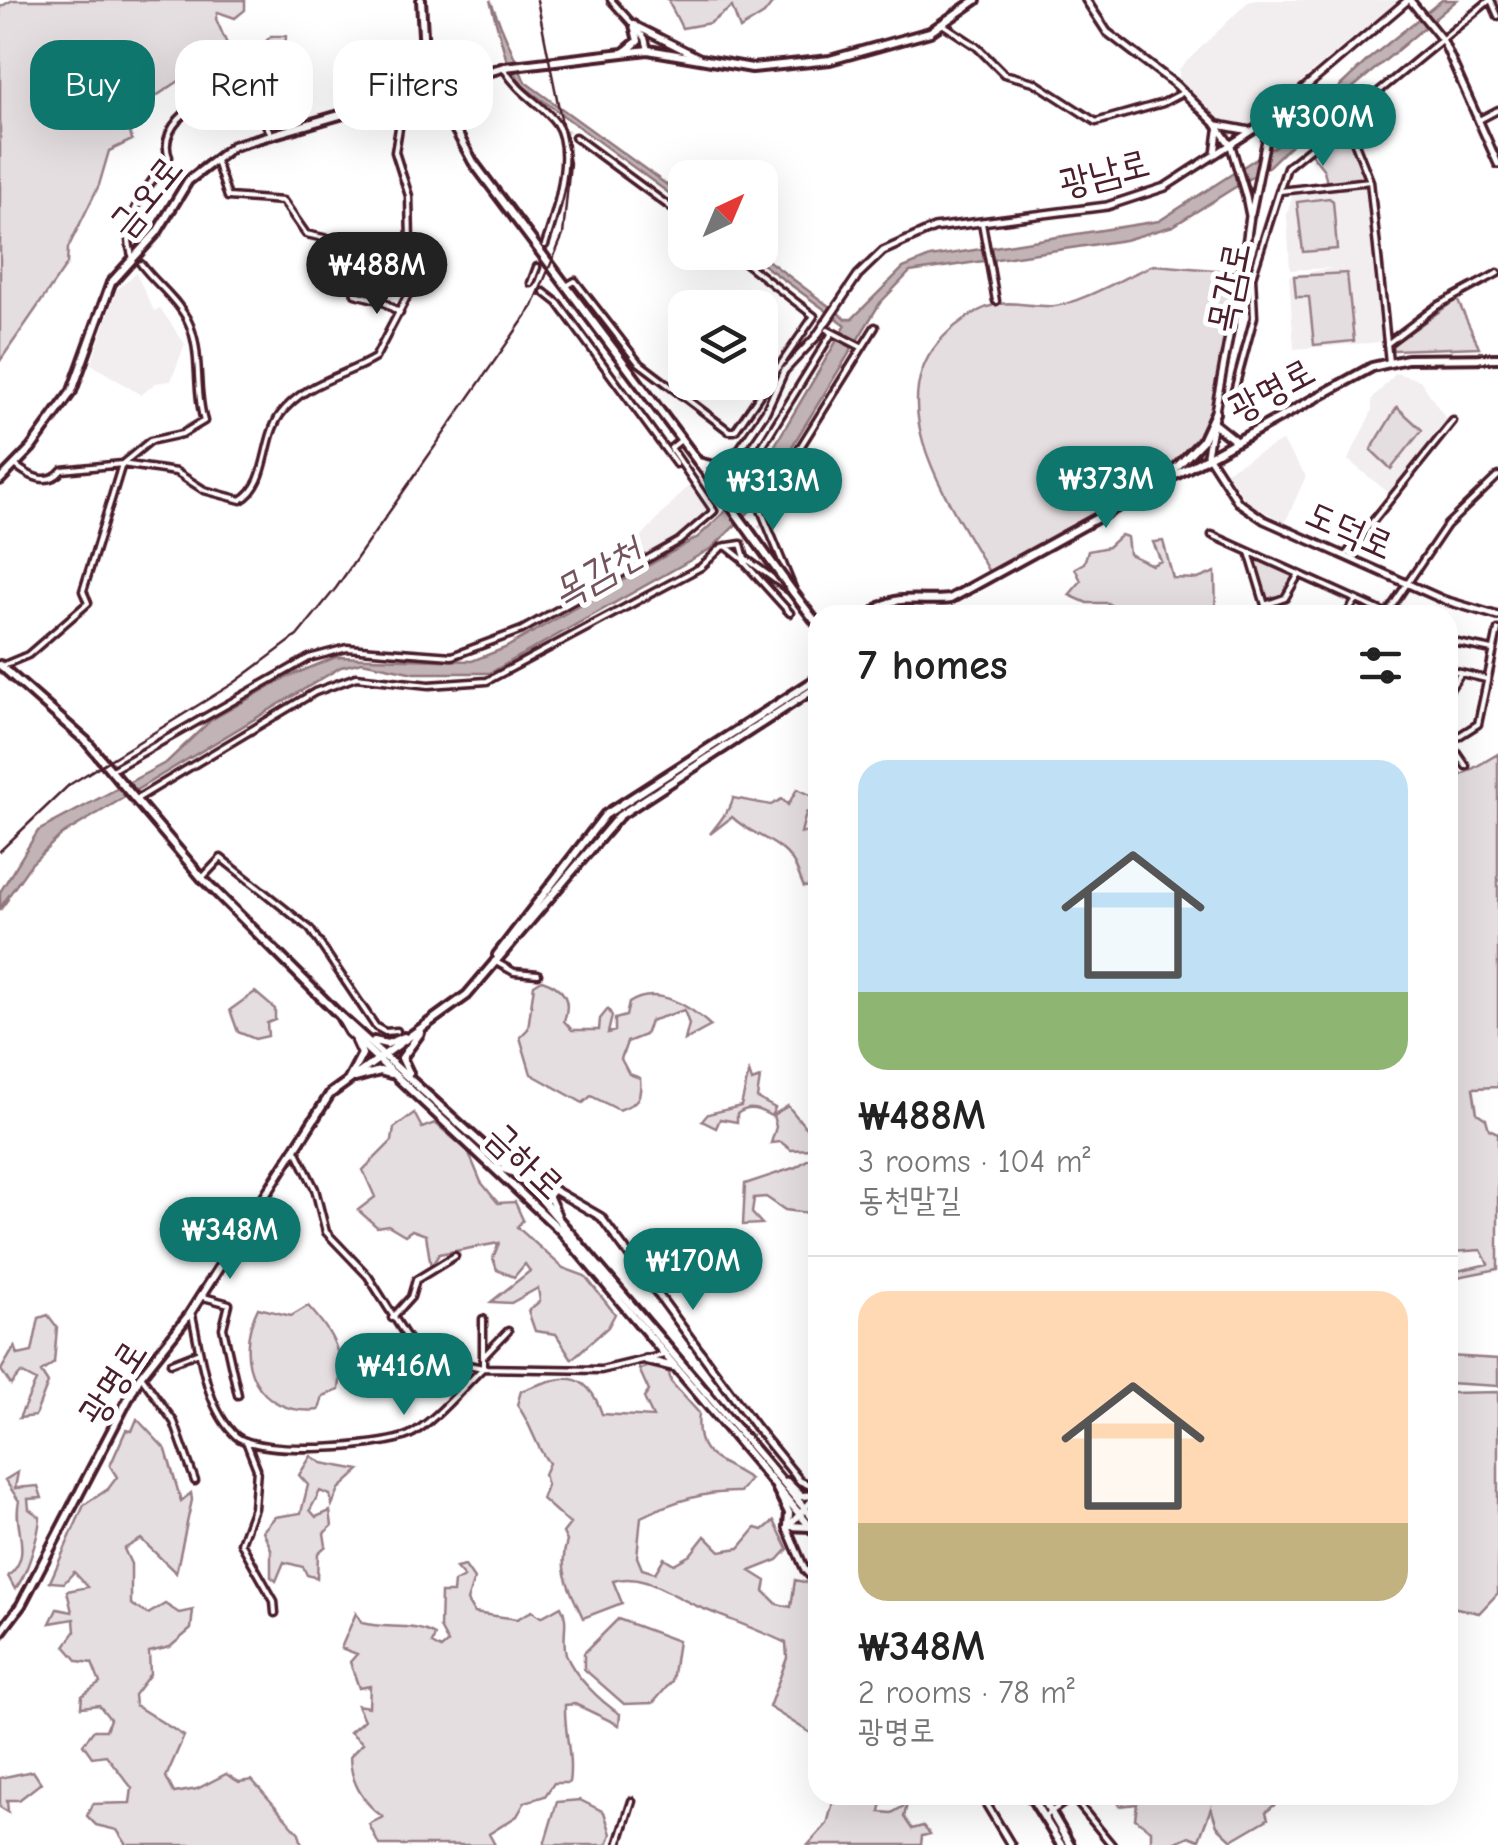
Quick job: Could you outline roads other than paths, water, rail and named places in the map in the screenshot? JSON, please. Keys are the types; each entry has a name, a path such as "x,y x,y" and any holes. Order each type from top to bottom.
{"main road":[{"path":"421,0 422,40"},
{"path":"625,52 648,50 752,68 805,65 897,43 944,25 976,0"},
{"path":"625,52 638,41 634,25"},
{"name":"금오로","path":"493,70 625,52"},
{"name":"금오로","path":"0,480 72,391 107,289 157,232 183,187 215,157 270,132 333,114"},
{"path":"456,130 473,162 808,612"},
{"name":"광명로","path":"881,605 902,599 922,604 950,599 1356,374 1389,362 1498,358"},
{"path":"1172,474 1202,442 1215,413"},
{"path":"1214,423 1226,438 1240,438"},
{"path":"696,460 709,466 734,457"},
{"path":"1,666 86,741 110,771"},
{"name":"광명로","path":"0,1633 21,1605 141,1376 162,1354 322,1104 468,994 514,929 606,815 808,684"},
{"name":"금하로","path":"110,771 202,878 340,1017 369,1039 399,1078 561,1231 656,1344 668,1353 675,1367 776,1478"},
{"name":"금하로","path":"340,1017 355,1038 412,1079 558,1217 808,1517"},
{"path":"369,1039 387,1044 423,1028"},
{"path":"412,1079 402,1058 423,1028"},
{"path":"349,1080 362,1054 355,1038"},
{"path":"349,1080 380,1071 399,1078"},
{"path":"484,1145 542,1184"},
{"path":"646,1360 656,1352 656,1344"},
{"path":"646,1360 675,1367"},
{"path":"776,1478 801,1496 808,1494"},
{"path":"776,1478 788,1512 788,1526 808,1524"},
{"path":"1039,1805 1070,1845"},
{"path":"1044,1805 1061,1845"}],"street":[{"path":"611,0 646,38 648,50"},
{"path":"1086,0 1107,32 1184,92 1215,124 1231,146 1250,216"},
{"path":"1409,0 1443,41 1498,164"},
{"name":"광남로","path":"734,457 766,410 784,371 868,264 896,242 934,228 1131,201 1174,183 1254,130 1409,0"},
{"path":"1490,0 1498,16"},
{"name":"목감로","path":"1233,394 1254,316 1252,277 1287,167 1490,0"},
{"path":"634,25 701,58"},
{"path":"944,25 977,47 1004,74 1034,82 1096,122 1163,103 1184,92"},
{"path":"504,67 518,92 556,123 561,136 561,200 546,245"},
{"path":"133,258 126,240 128,222 138,209 137,201 170,157 166,145 171,130 191,105 214,94 235,116 262,119 270,132"},
{"path":"1207,454 1267,136 1290,101"},
{"path":"1478,120 1498,110"},
{"path":"1345,118 1370,181 1389,362"},
{"path":"1215,124 1232,131 1254,130"},
{"path":"1212,158 1220,141 1215,124"},
{"path":"15,465 43,480 54,478 62,470 122,464 176,472 204,490 241,500 255,489 266,444 283,410 329,377 375,358 411,290 409,196 395,152 398,130"},
{"path":"576,136 668,205"},
{"path":"215,157 228,196 283,201 306,234 333,240 345,250 354,294 382,301 400,313"},
{"path":"1280,191 1370,181"},
{"path":"982,223 996,301"},
{"path":"1,666 28,655 88,603 83,594 86,579 122,464 150,441 182,434 204,421 196,392 190,326 141,264"},
{"path":"532,283 537,267"},
{"path":"566,286 575,280 638,362 729,431 735,431 814,321 814,316 754,270"},
{"path":"1386,344 1437,306 1498,273"},
{"path":"110,771 309,658 347,648 452,656 522,630 679,542 714,511 558,303 544,292"},
{"path":"795,595 761,510 875,327"},
{"path":"733,493 832,331 860,347"},
{"path":"1345,556 1453,421"},
{"path":"656,434 671,448 683,471"},
{"path":"671,448 681,440"},
{"name":"도덕로","path":"1207,454 1246,509 1406,585 1498,616"},
{"path":"715,485 734,457"},
{"path":"1394,605 1447,524 1498,476"},
{"path":"1212,535 1367,605"},
{"path":"135,800 315,692 356,676 452,686 504,674 665,588 726,546 741,544 747,562 790,613"},
{"path":"726,546 795,595"},
{"path":"1249,551 1265,605 1285,598 1299,574"},
{"path":"1353,605 1356,600"},
{"path":"1458,736 1478,724 1498,630"},
{"path":"1458,643 1493,650"},
{"path":"1458,672 1486,679"},
{"path":"1458,677 1461,673"},
{"path":"1458,754 1466,766"},
{"path":"202,878 221,858 284,906 321,942 376,1027 385,1032 396,1031"},
{"path":"494,961 514,972 538,974"},
{"path":"293,1147 315,1189 326,1232 368,1276 409,1345 426,1359 483,1368 601,1370 668,1353"},
{"path":"492,1166 542,1184 602,1217 755,1426 808,1486"},
{"path":"554,1190 549,1200 558,1217"},
{"path":"392,1318 411,1298 416,1280 455,1256"},
{"path":"200,1296 229,1304 224,1328 238,1395"},
{"path":"191,1310 222,1419 246,1441 257,1468 254,1508 241,1543 274,1601 275,1613"},
{"path":"246,1441 266,1446 365,1445 410,1434 483,1368 483,1319"},
{"path":"484,1356 508,1331"},
{"path":"171,1363 201,1351"},
{"path":"141,1376 174,1422 194,1481"},
{"path":"808,1503 788,1526 808,1573"},
{"path":"618,1845 632,1801"},
{"path":"987,1805 1011,1845"},
{"path":"1048,1814 1060,1805"},
{"path":"1080,1805 1112,1845"}],"waterway":[{"name":"목감천","path":"0,910 8,899"}],"tunnel":[{"path":"556,123 575,137"},
{"path":"537,267 545,245"},
{"path":"615,379 638,362"},
{"path":"715,511 733,493"},
{"path":"741,544 766,521"}],"railway":[{"path":"0,851 69,785 234,683 297,636 336,588 533,306 563,235 570,163 537,0"}]}
